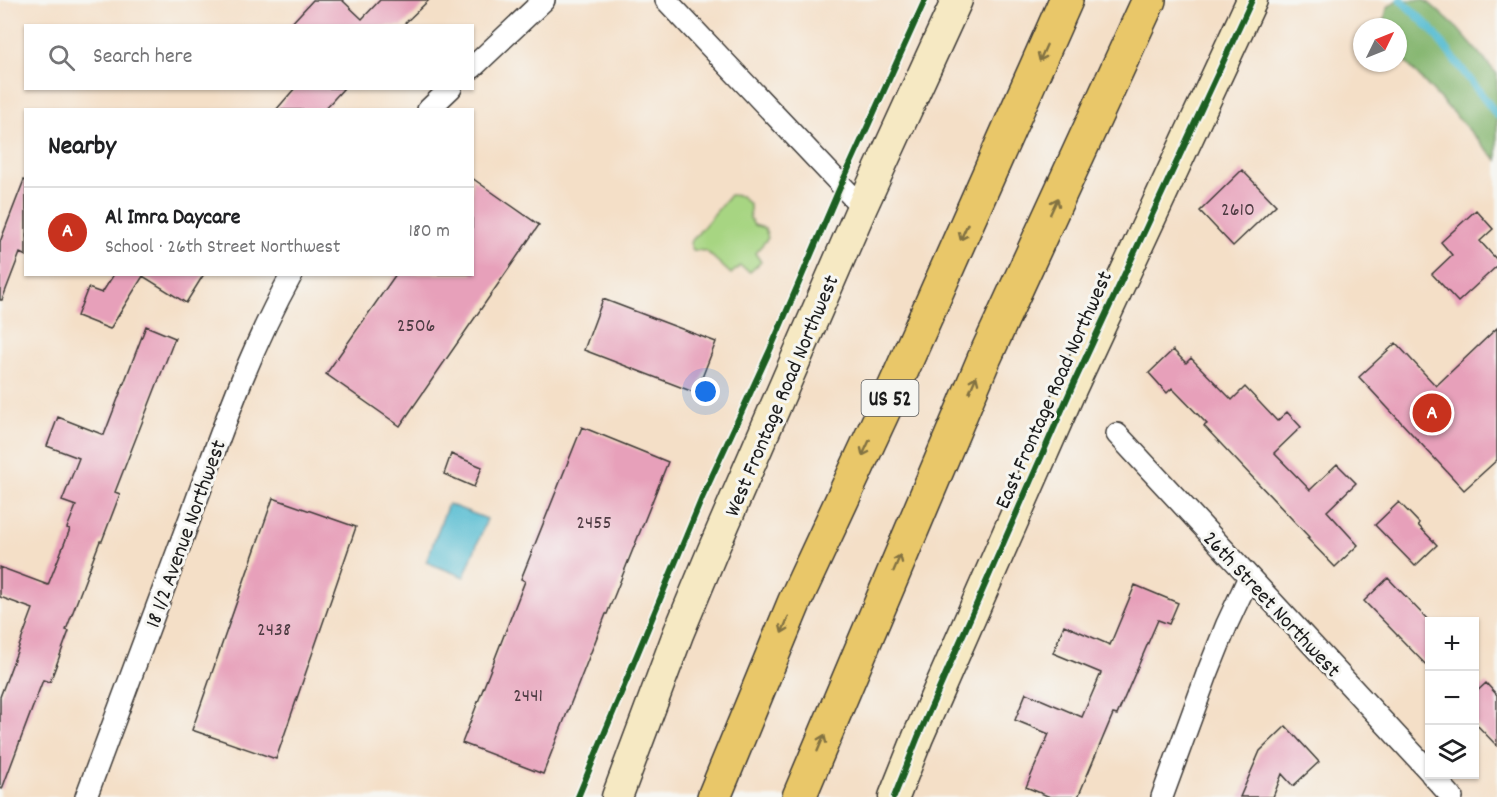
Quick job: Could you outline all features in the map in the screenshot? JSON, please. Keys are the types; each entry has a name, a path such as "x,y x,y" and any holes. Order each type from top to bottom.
{"highway":[{"name":"US 52","path":"714,797 794,603 895,386 1066,0"},
{"path":"799,797 984,359 1149,0"}],"street":[{"path":"474,66 544,0"},
{"path":"666,0 862,207"},
{"name":"West Frontage Road Northwest","path":"617,797 678,634 713,550 862,207 957,0"},
{"name":"East Frontage Road Northwest","path":"894,797 918,737 1072,387 1252,0"},
{"path":"430,108 449,90"},
{"name":"18 1/2 Avenue Northwest","path":"86,797 227,418 255,348 291,276"},
{"name":"26th Street Northwest","path":"1117,434 1425,768"},
{"path":"1162,797 1207,674 1249,577"},
{"name":"26th Street Northwest","path":"1436,779 1452,797"}],"green space":[{"path":"1397,0 1423,0 1429,3 1458,29 1497,74 1497,160 1407,64 1407,18 1384,18 1388,7"},
{"path":"730,195 741,196 750,205 750,218 754,225 765,228 768,238 755,253 761,262 750,272 740,266 731,274 706,251 693,250 690,243"}],"water":[{"path":"448,504 487,519 464,577 426,562"}],"building":[{"path":"313,0 342,0 362,19 380,0 429,0 404,24 291,24"},
{"path":"293,90 342,90 326,108 278,108"},
{"path":"1242,170 1276,205 1233,246 1200,211"},
{"path":"474,179 539,225 400,426 326,374 395,276 474,276"},
{"path":"24,180 24,255 20,253 2,300 0,300 0,242"},
{"path":"1476,210 1493,229 1480,241 1497,260 1497,266 1458,302 1432,274 1452,255 1441,242"},
{"path":"113,276 143,276 110,329 77,316 88,288 102,293"},
{"path":"143,276 203,276 186,303"},
{"path":"603,299 716,342 696,393 584,350"},
{"path":"146,326 175,338 115,492 120,494 66,630 69,631 50,682 43,680 2,789 0,788 0,697 33,609 0,597 0,567 48,585 70,529 67,528 76,506 62,501 79,458 47,446 58,417 104,435"},
{"path":"1497,328 1497,460 1464,490 1359,377 1396,343 1436,386"},
{"path":"1173,350 1186,363 1191,358 1232,400 1245,387 1277,421 1287,412 1301,427 1274,453 1310,490 1337,464 1356,483 1327,511 1358,545 1335,567 1204,426 1207,424 1172,388 1167,393 1149,373"},
{"path":"582,427 668,462 543,774 462,743 525,581 521,579"},
{"path":"451,454 482,467 474,487 444,474"},
{"path":"273,498 356,527 276,759 192,730"},
{"path":"1399,502 1437,545 1415,566 1375,525"},
{"path":"1388,578 1425,617 1425,664 1364,601"},
{"path":"1135,585 1178,603 1169,624 1158,620 1117,715 1113,714 1078,797 1050,797 1026,787 1049,734 1015,720 1026,693 1082,717 1101,673 1053,653 1064,625 1110,645"},
{"path":"1486,683 1497,695 1497,746 1479,727 1479,689"},
{"path":"1286,726 1319,762 1293,786 1282,774 1273,797 1240,797 1260,751"}],"waterway":[{"path":"1401,0 1431,29 1497,115"}],"cycle path":[{"path":"578,797 702,498 925,0"},
{"path":"894,797 918,737 1072,387 1252,0"}],"place":[{"name":"Al Imra Daycare","path":"1432,413"}]}
